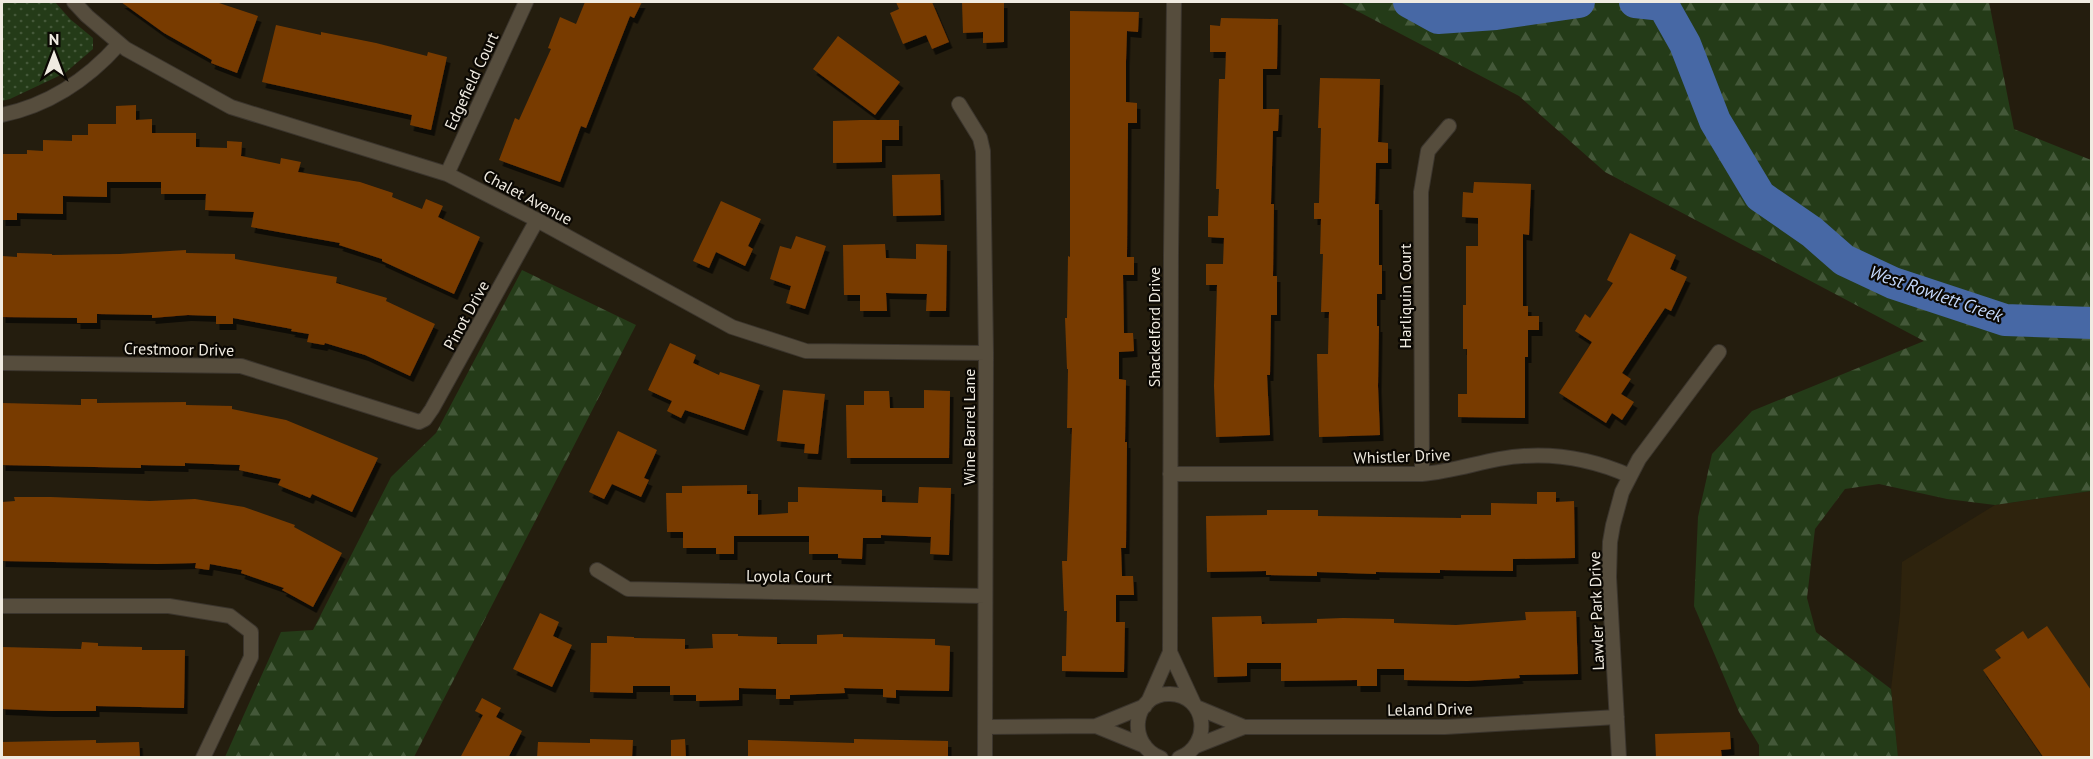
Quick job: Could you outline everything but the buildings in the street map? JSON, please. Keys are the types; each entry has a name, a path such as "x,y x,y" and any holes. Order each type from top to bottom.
{"street":[{"name":"Chalet Avenue","path":"74,2 119,44 231,107 447,174 537,220 732,327 806,351 986,353"},
{"name":"Edgefield Court","path":"447,174 526,2"},
{"name":"Shackelford Drive","path":"1148,751 1139,736 1137,726 1139,716 1170,652 1174,2"},
{"path":"2,115 28,108 64,92 91,72 119,44"},
{"name":"Wine Barrel Lane","path":"959,104 980,138 983,151 986,353 985,758"},
{"name":"Harliquin Court","path":"1422,474 1421,192 1428,151 1449,126"},
{"name":"Pinot Drive","path":"419,422 432,410 537,220"},
{"name":"Lawler Park Drive","path":"1619,758 1609,560 1611,534 1617,508 1630,476 1650,444 1719,352"},
{"name":"Crestmoor Drive","path":"2,363 241,366 419,422"},
{"name":"Whistler Drive","path":"1170,474 1422,474 1459,470 1496,460 1535,455 1574,458 1612,468 1630,476"},
{"name":"Loyola Court","path":"597,570 628,589 985,596"},
{"path":"2,606 169,606 230,616 251,632 251,657 203,758"},
{"name":"Shackelford Drive","path":"1170,652 1202,718 1201,737 1193,751"},
{"name":"Leland Drive","path":"1146,705 1160,696 1170,694 1185,698 1195,706 1244,727 1445,727 1617,717"},
{"path":"985,727 1096,726 1146,705"},
{"path":"1096,726 1161,758"},
{"name":"Leland Drive","path":"1179,758 1244,727"}],"shaded area":[{"path":"2091,491 2091,757 1898,758 1891,689 1900,613 1902,562 1995,505"}],"green space":[{"path":"2,2 55,2 70,19 93,38 93,49 65,73 2,101"},
{"path":"1340,2 1989,2 2014,129 2091,160 2091,491 1995,505 1947,499 1879,484 1845,489 1815,529 1807,598 1816,632 1891,689 1898,757 1759,757 1759,745 1739,712 1694,606 1698,517 1712,454 1752,411 1924,341 1605,172 1519,96"},
{"path":"522,270 636,325 414,757 225,757 281,632 313,630 391,477 436,433"}],"waterway":[{"name":"West Rowlett Creek","path":"1409,2 1438,18 1496,14 1579,2"},
{"name":"West Rowlett Creek","path":"1635,2 1663,5 1685,44 1715,121 1760,196 1812,232 1844,260 1893,283 2005,320 2092,323"}]}
